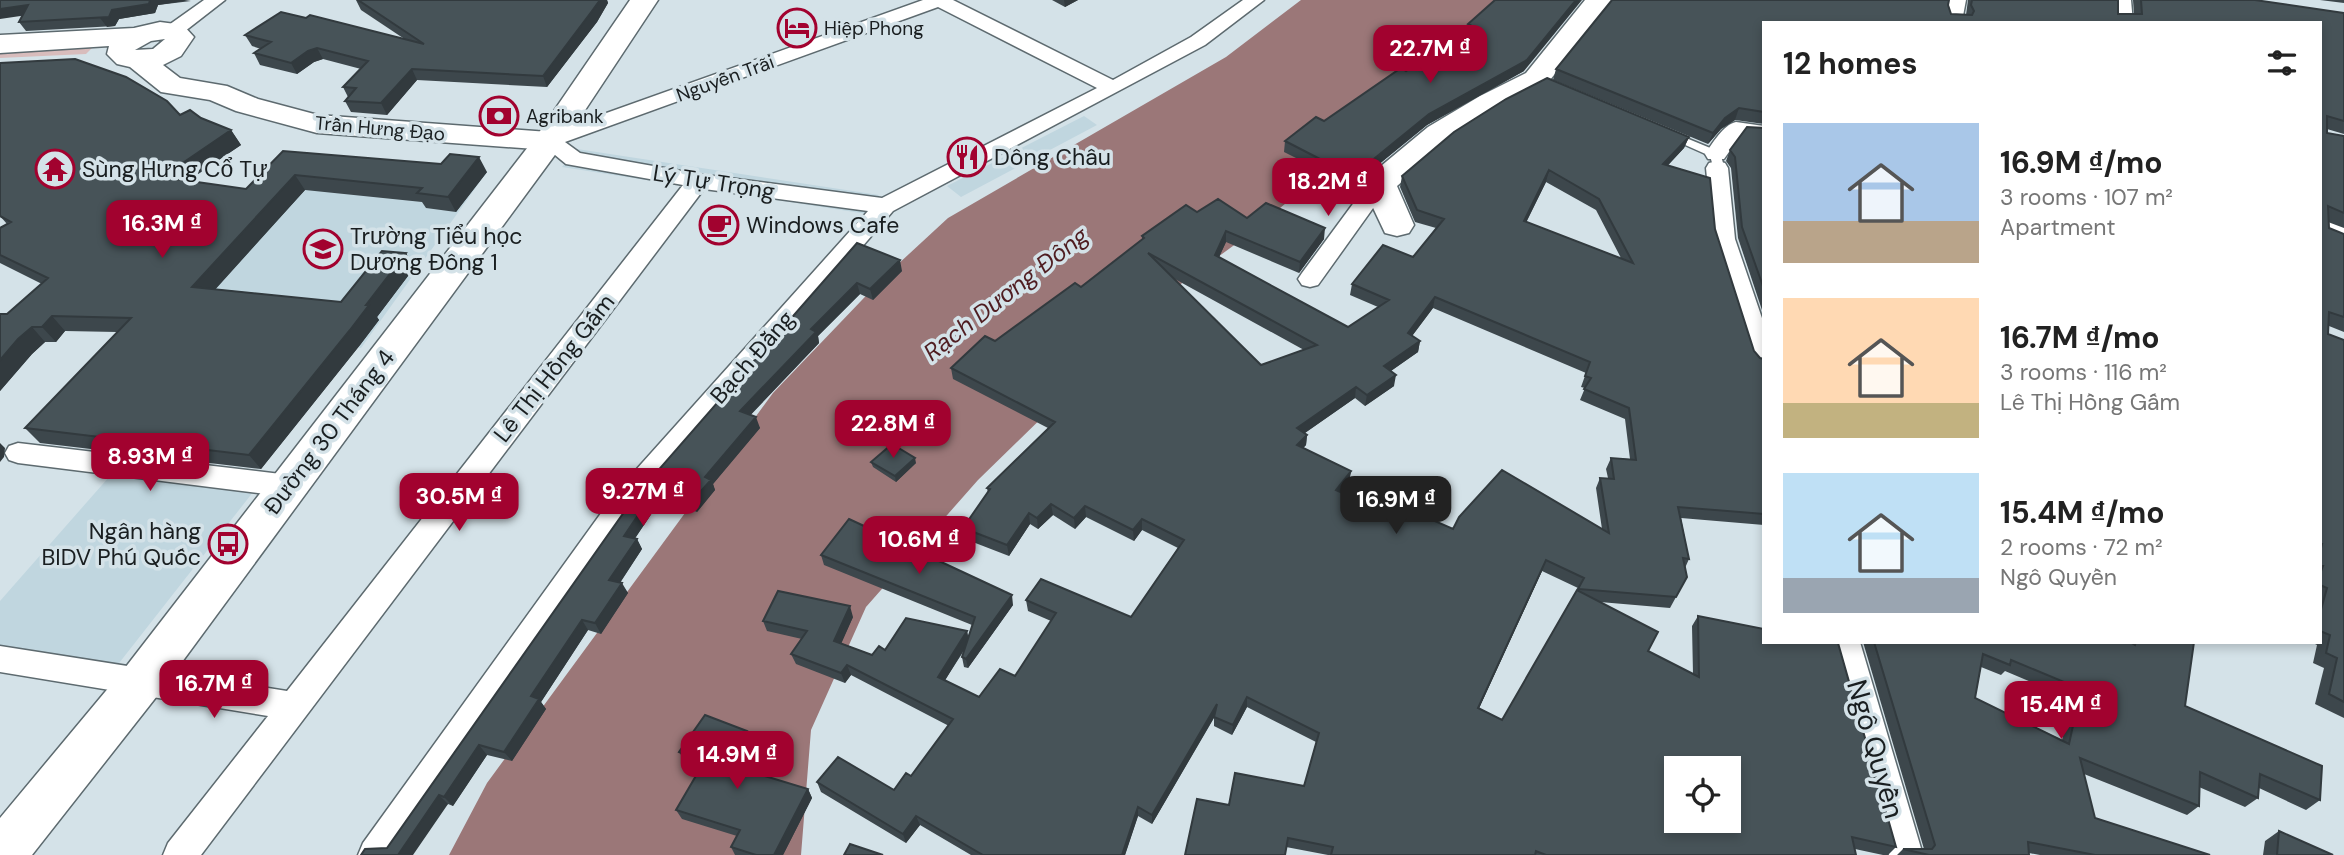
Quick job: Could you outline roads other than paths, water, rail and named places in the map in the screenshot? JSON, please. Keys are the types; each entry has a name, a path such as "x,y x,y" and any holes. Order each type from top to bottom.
{"main road":[{"name":"Đường 30 Tháng 4","path":"1,855 141,682 549,141 644,0"},
{"path":"1397,225 1380,183 1439,134 1491,102 1543,82 1600,0"},
{"path":"0,44 168,52 176,36 209,69 216,92"},
{"path":"0,66 136,52"},
{"name":"Trần Hưng Đạo","path":"136,52 171,86 216,92 247,105 317,124 549,141"}],"street":[{"path":"176,36 216,0"},
{"path":"939,0 1113,88"},
{"name":"Nguyễn Trãi","path":"549,141 939,0"},
{"name":"Bạch Đằng","path":"375,855 626,499 885,206 1198,41 1255,0"},
{"path":"1956,21 1954,16 1957,0"},
{"path":"2122,0 2123,21"},
{"path":"1762,132 1736,128 1717,161 1724,239 1762,355"},
{"name":"Lý Tự Trọng","path":"549,141 574,159 698,181 885,206"},
{"name":"Lê Thị Hồng Gấm","path":"180,855 698,181"},
{"path":"1310,279 1380,183"},
{"path":"2322,224 2344,228"},
{"path":"2322,225 2344,241"},
{"path":"18,453 289,486"},
{"name":"Ngô Quyền","path":"1846,644 1906,855"},
{"path":"0,659 295,706"}],"lane":[{"path":"1652,127 1717,161"}],"water":[{"name":"Rạch Dương Đông","path":"1301,0 1523,0 1481,39 1248,235 1174,289 978,480 866,607 811,730 801,855 449,855 487,783 773,393 883,278 948,218 1226,57"}],"place":[{"name":"Hiệp Phong","path":"797,28"},
{"name":"Agribank","path":"499,116"},
{"name":"Dông Châu","path":"967,157"},
{"name":"Sùng Hưng Cổ Tự","path":"55,169"},
{"name":"Windows Cafe","path":"719,225"},
{"name":"Trường Tiểu học Dương Đông 1","path":"323,249"},
{"name":"Ngân hàng BIDV Phú Quốc","path":"228,544"}]}
